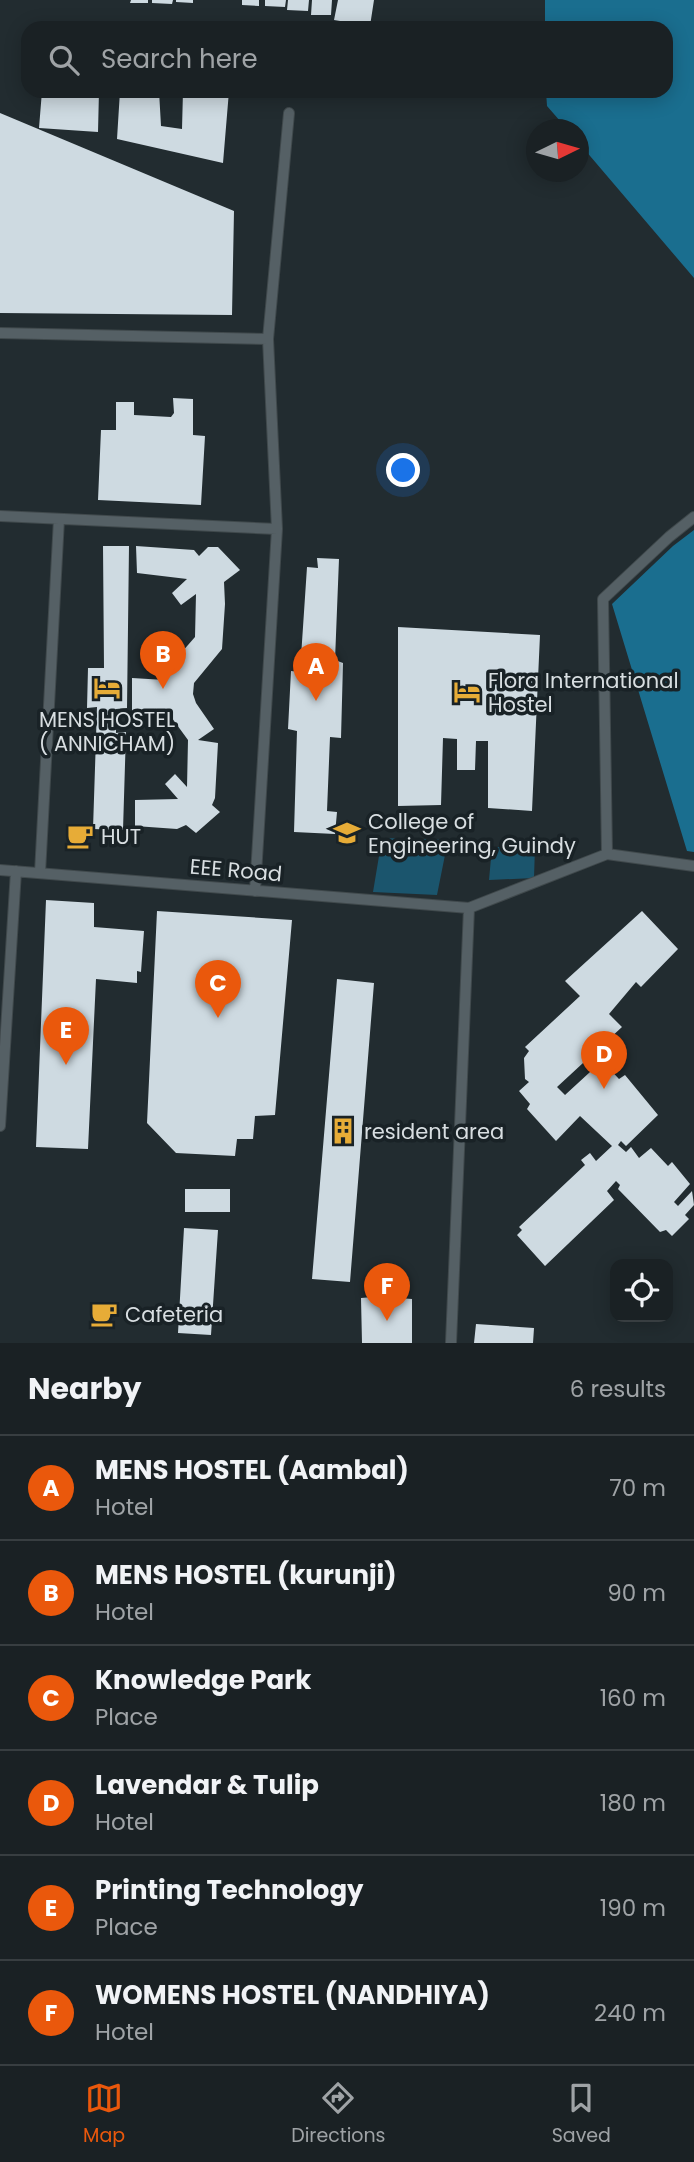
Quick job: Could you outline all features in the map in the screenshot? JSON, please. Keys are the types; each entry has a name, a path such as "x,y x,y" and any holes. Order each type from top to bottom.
{"lane":[{"path":"255,891 277,529 268,340 289,113"},
{"path":"0,334 268,340"},
{"path":"0,516 277,529"},
{"path":"607,854 603,599 694,517"},
{"path":"40,873 60,519"},
{"path":"451,1343 469,908 607,854 694,866"},
{"name":"EEE Road","path":"0,870 469,908"},
{"path":"0,1126 16,871"}],"shaded area":[{"path":"545,0 694,0 694,278 589,155 589,119 558,119 547,106 546,98 673,98 673,21 545,21"},
{"path":"694,530 694,852 687,851 612,604 673,546"},
{"path":"382,838 448,840 437,895 373,892"},
{"path":"492,847 535,847 534,878 489,880"}],"building":[{"path":"131,0 148,0 148,3 130,3"},
{"path":"152,0 173,0 172,4 152,3"},
{"path":"193,0 193,3 176,2"},
{"path":"242,0 259,0 259,6 242,5"},
{"path":"265,0 286,0 285,7 265,6"},
{"path":"288,0 309,0 308,11 287,10"},
{"path":"312,0 332,0 331,15 311,15"},
{"path":"338,0 374,0 371,21 334,20"},
{"path":"41,98 99,98 98,132 39,128"},
{"path":"120,98 159,98 161,126 182,129 183,98 228,98 223,163 117,139"},
{"path":"0,113 234,211 232,315 0,313"},
{"path":"173,398 193,399 193,435 205,436 201,505 98,500 101,430 116,430 116,402 134,402 134,415 171,417 174,413"},
{"name":"MENS HOSTEL ( ANNICHAM)","path":"103,546 129,546 127,708 116,709 116,733 126,732 123,830 93,829 97,707 87,708 88,668 104,668"},
{"path":"136,546 194,550 199,556 208,547 218,547 240,570 224,582 222,649 194,683 196,703 214,729 198,740 218,743 215,798 212,805 220,812 196,833 186,825 177,829 135,826 135,800 178,799 165,784 175,774 187,787 188,740 169,714 132,713 132,678 165,680 181,653 195,637 196,594 181,605 172,593 187,579 137,573"},
{"path":"317,558 339,559 335,660 343,663 341,738 330,737 327,811 337,812 335,834 294,832 297,731 288,729 291,671 300,672 307,567 318,568"},
{"name":"Flora International Hostel","path":"398,627 540,635 532,811 488,808 488,741 476,741 475,770 457,770 457,739 443,738 441,805 398,806"},
{"path":"46,900 94,903 94,927 144,931 141,972 137,971 137,983 96,979 88,1149 36,1147"},
{"path":"157,911 292,920 275,1115 255,1116 253,1139 237,1139 235,1156 176,1153 147,1123"},
{"path":"642,911 678,949 641,987 636,982 609,1014 622,1027 557,1087 565,1095 602,1061 619,1079 625,1075 658,1115 626,1146 621,1141 618,1145 626,1152 631,1147 639,1158 651,1148 668,1166 672,1162 690,1184 674,1202 678,1206 692,1191 694,1205 685,1215 689,1219 672,1236 666,1230 660,1232 618,1189 620,1185 616,1181 607,1191 614,1200 545,1266 517,1235 522,1230 519,1227 585,1165 581,1160 590,1153 596,1161 612,1146 580,1116 556,1141 527,1109 530,1104 519,1091 529,1082 525,1079 524,1058 529,1051 525,1047 580,996 565,981"},
{"name":"resident area","path":"337,979 374,983 350,1282 312,1279"},
{"path":"185,1189 230,1189 230,1212 185,1212"},
{"path":"184,1228 218,1230 211,1335 178,1333"},
{"path":"399,1291 399,1298 412,1299 412,1343 362,1343 361,1298 384,1296 384,1292"},
{"path":"476,1324 534,1328 533,1343 474,1343"}],"place":[{"name":"MENS HOSTEL ( ANNICHAM)","path":"107,688"},
{"name":"MENS HOSTEL (kurunji)","path":"163,689"},
{"name":"Flora International Hostel","path":"467,692"},
{"name":"MENS HOSTEL (Aambal)","path":"316,701"},
{"name":"College of Engineering, Guindy","path":"347,833"},
{"name":"HUT","path":"80,836"},
{"name":"Knowledge Park","path":"218,1018"},
{"name":"Printing Technology","path":"66,1065"},
{"name":"Lavendar & Tulip","path":"604,1089"},
{"name":"resident area","path":"343,1131"},
{"name":"Cafeteria","path":"104,1314"},
{"name":"WOMENS HOSTEL (NANDHIYA)","path":"387,1321"}]}
